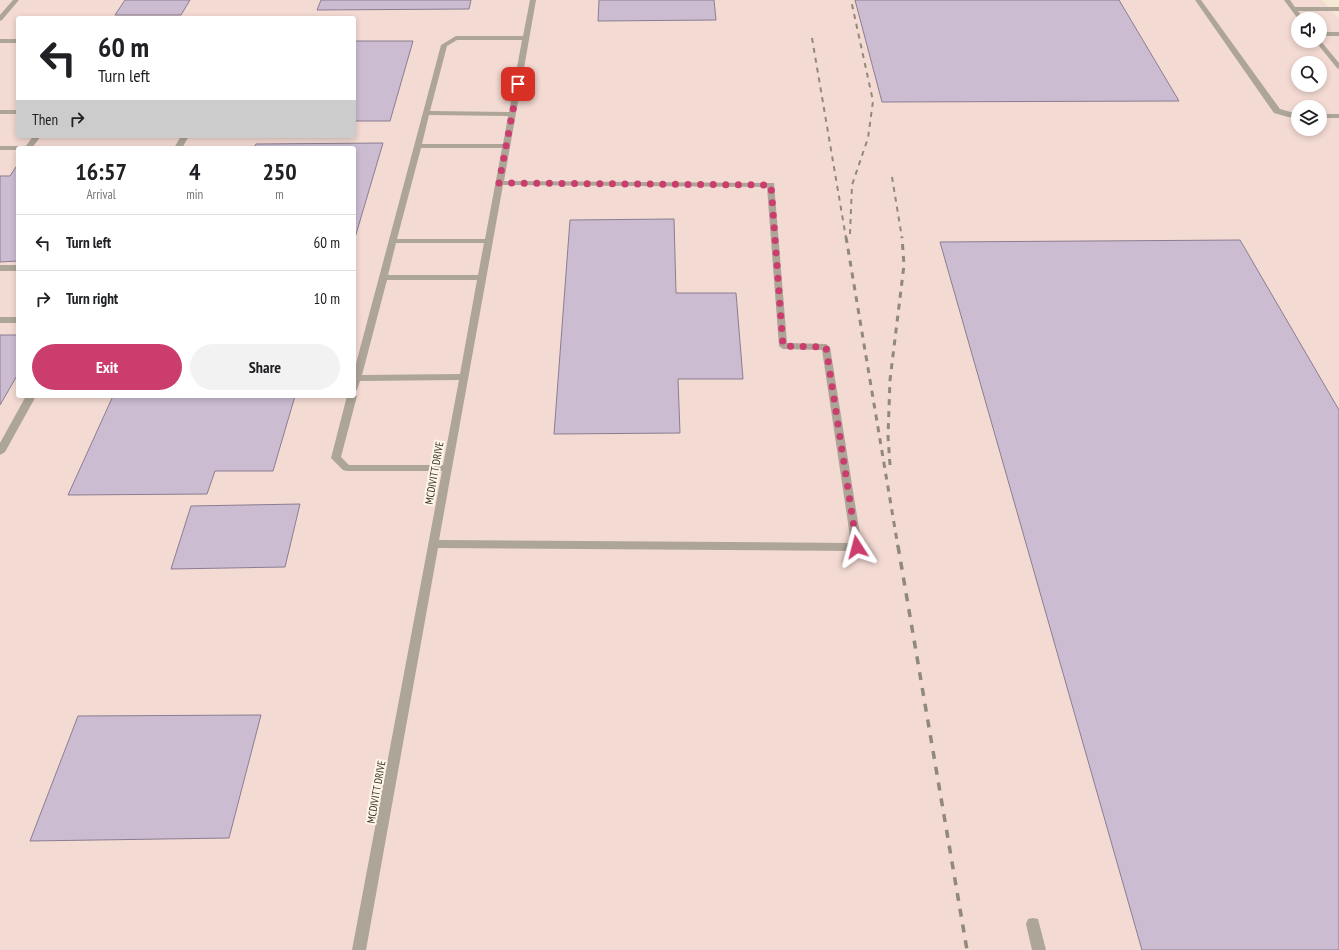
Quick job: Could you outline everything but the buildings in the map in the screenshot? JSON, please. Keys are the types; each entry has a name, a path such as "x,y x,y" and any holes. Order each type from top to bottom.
{"street":[{"path":"0,19 16,0"},
{"name":"MCDIVITT DRIVE","path":"359,950 533,0"},
{"path":"1198,0 1277,111 1291,115"},
{"path":"1287,0 1296,12"},
{"path":"1294,9 1339,9"},
{"path":"1327,34 1339,34"},
{"path":"356,381 444,45 456,38 526,38"},
{"path":"0,41 16,41"},
{"path":"1324,48 1339,67"},
{"path":"0,112 16,112"},
{"path":"426,113 512,114"},
{"path":"1327,116 1339,116"},
{"path":"417,146 506,146"},
{"path":"0,148 16,148"},
{"path":"434,544 857,547 826,347 783,346 771,185 499,183"},
{"path":"393,241 489,241"},
{"path":"0,268 16,268"},
{"path":"383,277 482,278"},
{"path":"0,320 16,320"},
{"path":"357,378 464,377"},
{"path":"0,452 30,398"},
{"path":"351,398 336,458 347,468 447,468"},
{"path":"1033,924 1039,950"}],"shaded area":[{"path":"0,0 1322,0 1339,19 1339,950 0,950"}],"railway":[{"path":"850,234 852,185 868,138 873,101 851,0"},
{"path":"812,38 846,238"},
{"path":"892,177 902,238"},
{"path":"846,237 898,547"},
{"path":"890,465 888,436 890,380 904,265 902,237"},
{"path":"898,546 967,950"}],"route":[{"path":"518,84 499,183 771,185 783,346 826,347 857,547"}]}
